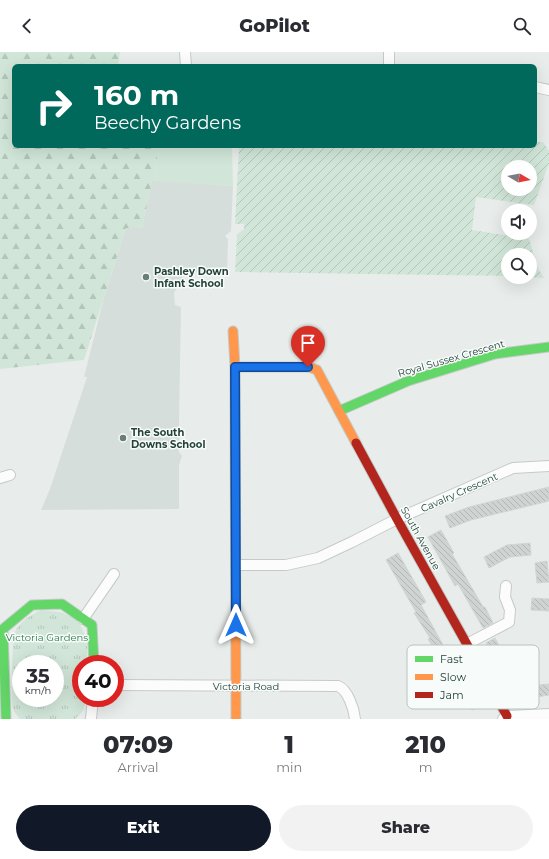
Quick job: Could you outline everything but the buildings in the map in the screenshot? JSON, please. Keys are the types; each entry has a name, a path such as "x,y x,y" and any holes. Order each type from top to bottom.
{"street":[{"path":"185,52 186,64"},
{"path":"389,64 390,52"},
{"path":"537,87 549,90"},
{"path":"233,331 235,367 236,719"},
{"name":"Royal Sussex Crescent","path":"339,411 408,380 495,354 549,347"},
{"name":"South Avenue","path":"235,367 308,367 317,370 467,644"},
{"name":"Cavalry Crescent","path":"236,565 286,565 318,558 398,519 513,468 549,466"},
{"path":"0,478 10,474"},
{"path":"83,619 114,574"},
{"path":"467,644 512,624 510,610 505,597 506,586"},
{"path":"6,719 3,629 32,605 62,604 92,625 94,655"},
{"name":"Victoria Road","path":"124,685 338,686 343,688 349,699 355,712 355,719"},
{"path":"91,719 92,707"},
{"path":"505,717 549,714"}],"shaded area":[{"path":"152,180 233,186 231,231 225,236 228,239 227,273 182,272 182,280 174,293 175,305 181,307 179,452 182,456 179,465 179,509 41,510 50,489 87,377 84,377 103,301 126,228 142,228"}],"green space":[{"path":"0,52 120,52 118,64 12,64 12,148 158,148 155,181 152,181 142,228 126,228 84,360 0,369"},
{"path":"537,142 543,142 549,151 549,163 534,204 476,197 472,230 501,235 501,240 529,240 532,248 501,248 501,276 235,272 237,235 244,229 244,224 235,224 239,148 537,148"},
{"path":"158,148 232,148 233,186 155,181"},
{"path":"537,265 538,268 544,278 537,278"},
{"name":"Victoria Gardens","path":"41,610 55,611 74,618 82,629 86,639 87,655 72,655 72,707 84,707 80,715 75,719 20,719 15,713 12,707 64,707 64,655 13,655 15,632 17,628 30,616"}],"traffic: fast":[{"path":"339,411 408,381 495,354 549,347"},
{"path":"6,719 3,629 32,605 62,604 92,625 94,655"}],"traffic: slow":[{"path":"233,331 235,367 236,719"},
{"path":"235,367 309,367 317,370 356,443"}],"traffic: jam":[{"path":"356,443 467,645"},
{"path":"503,709 507,716"}],"place":[{"name":"Pashley Down Infant School","path":"146,277"},
{"name":"The South Downs School","path":"123,438"}],"route":[{"path":"236,625 235,367 308,367"}]}
